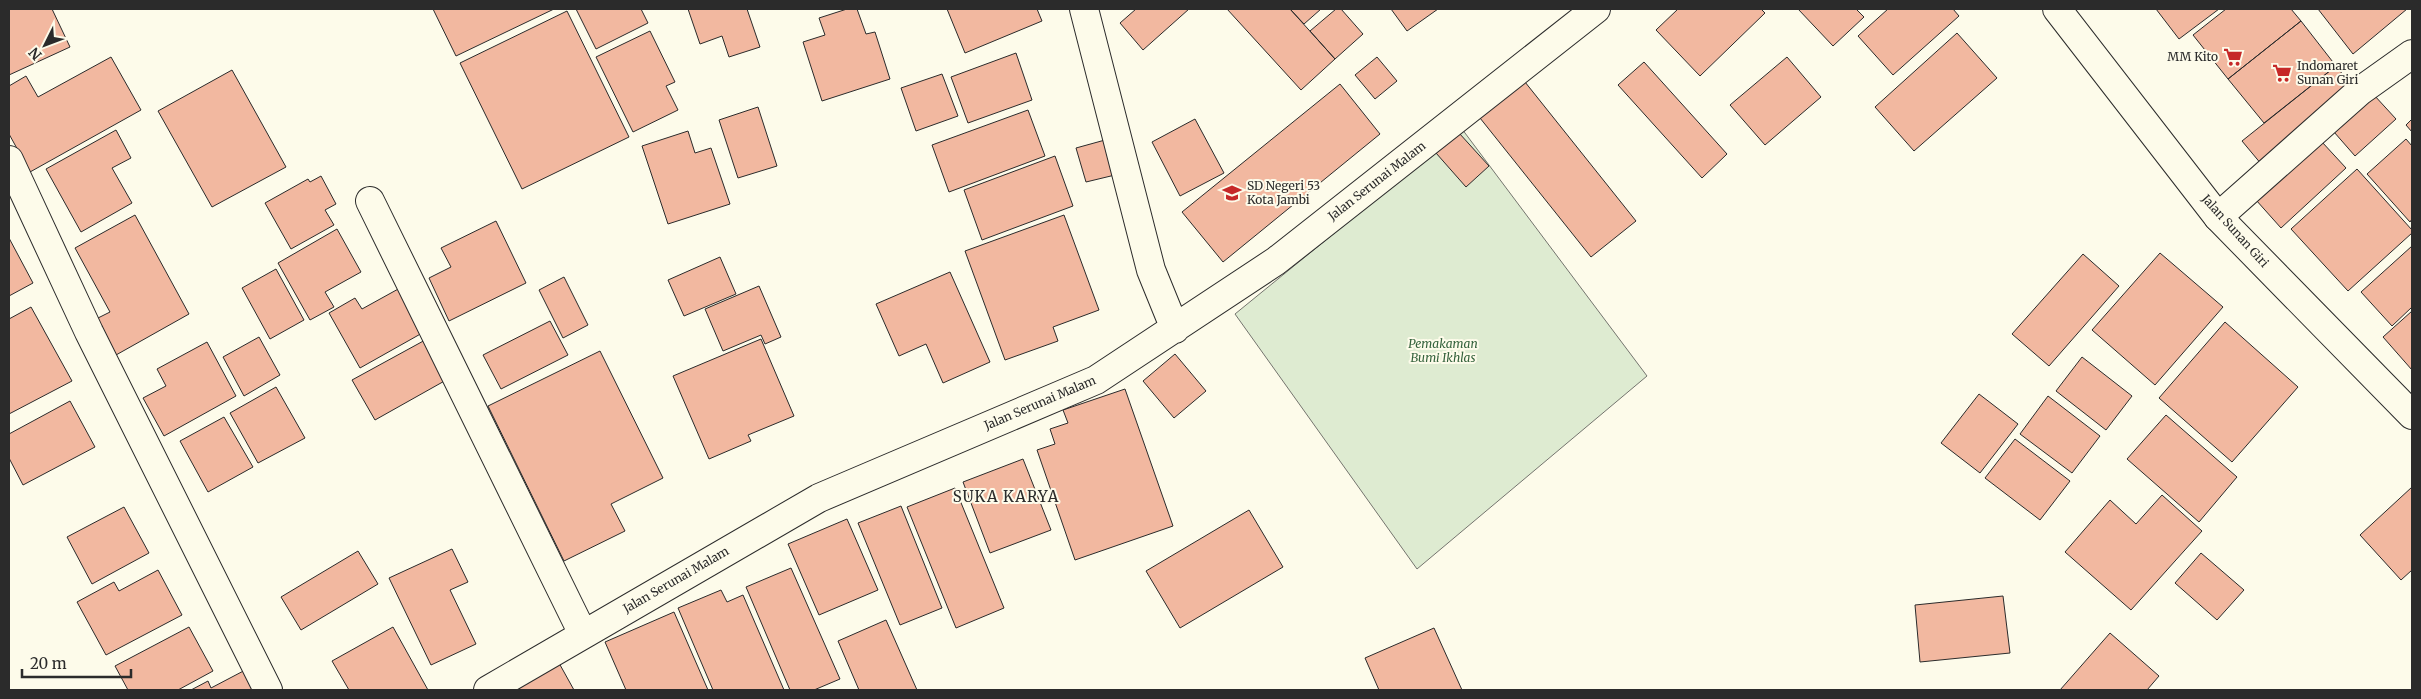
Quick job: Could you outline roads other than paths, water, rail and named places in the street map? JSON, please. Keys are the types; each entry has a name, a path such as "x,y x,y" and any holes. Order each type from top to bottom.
{"street":[{"path":"1084,9 1151,270 1174,329"},
{"name":"Jalan Serunai Malam","path":"488,690 819,498 1096,380 1276,261 1596,9"},
{"name":"Jalan Sunan Giri","path":"2057,9 2218,216 2412,415"},
{"path":"2218,216 2360,92 2412,54"},
{"path":"9,160 89,332 268,690"},
{"path":"370,201 583,634"}],"place":[{"name":"MM Kito","path":"2233,57"},
{"name":"Indomaret Sunan Giri","path":"2282,73"},
{"name":"SD Negeri 53 Kota Jambi","path":"1232,193"}],"district":[{"name":"SUKA KARYA","path":"1006,497"}],"park label":[{"name":"Pemakaman Bumi Ikhlas","path":"1443,351"}]}
